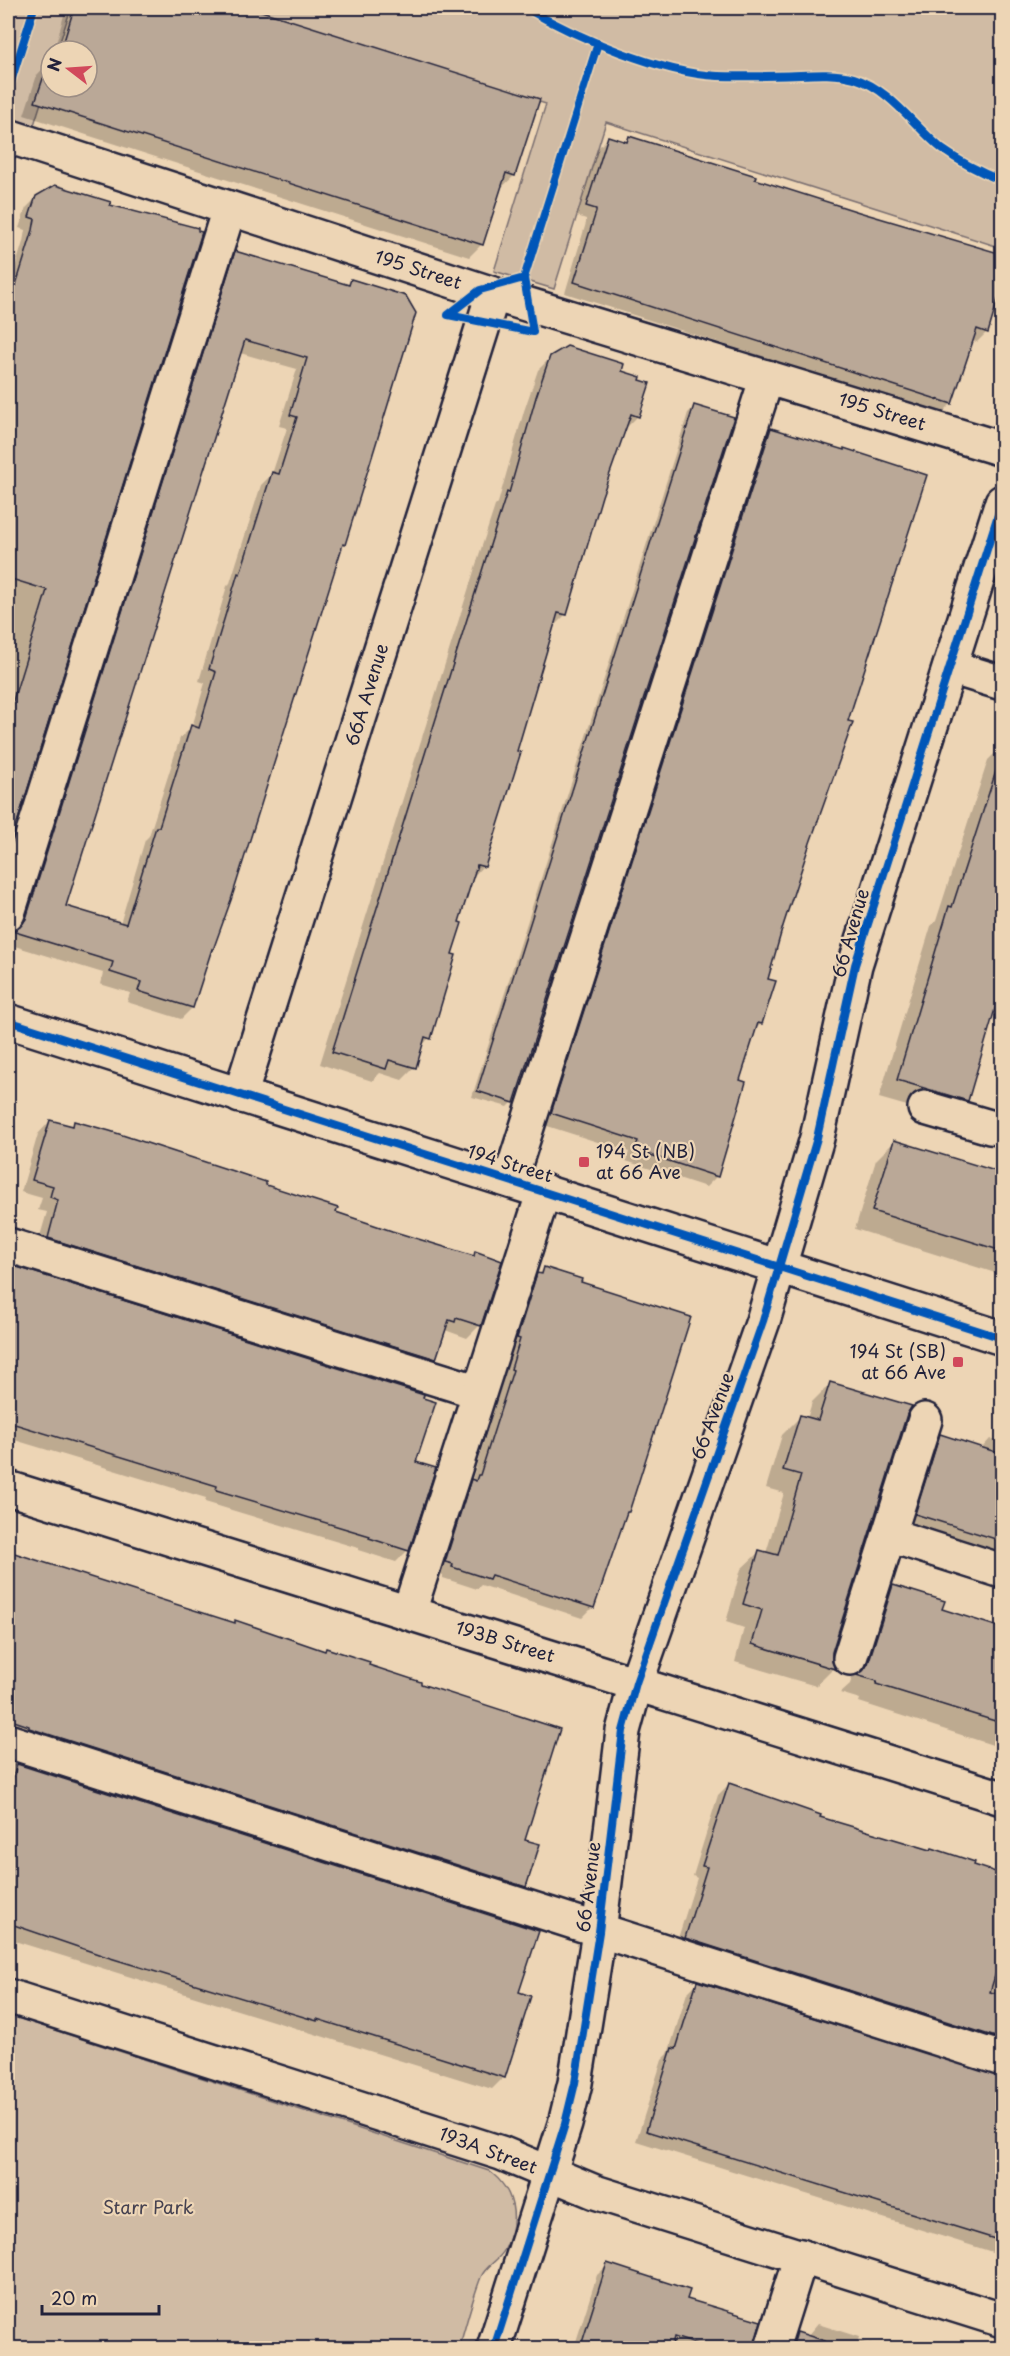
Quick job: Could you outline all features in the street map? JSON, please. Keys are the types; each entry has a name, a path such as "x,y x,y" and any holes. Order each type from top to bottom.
{"street":[{"name":"195 Street","path":"8,136 492,294 1002,449"},
{"path":"8,913 229,209"},
{"name":"66A Avenue","path":"240,1096 492,294"},
{"path":"510,1180 767,377"},
{"name":"66 Avenue","path":"494,2349 565,2124 575,2083 600,1932 623,1731 636,1683 764,1321 817,1138 855,965 1002,502"},
{"path":"950,667 1002,683"},
{"name":"194 Street","path":"8,1021 1002,1338"},
{"path":"925,1108 990,1127 1002,1128"},
{"path":"409,1612 544,1191"},
{"path":"8,1245 479,1392"},
{"path":"850,1658 925,1420"},
{"name":"193B Street","path":"8,1488 1002,1798"},
{"path":"889,1535 1002,1571"},
{"path":"8,1742 1002,2060"},
{"name":"193A Street","path":"8,1996 501,2153 595,2192 1002,2319"},
{"path":"772,2349 801,2256"}],"green space":[{"path":"8,8 71,8 61,39 39,39 39,99 42,99 33,128 8,118"},
{"path":"241,8 1002,8 1002,248 606,122 554,289 494,271 546,104"},
{"name":"Starr Park","path":"8,2015 489,2171 505,2187 509,2196 512,2206 512,2227 505,2249 481,2277 459,2348 8,2348"}],"building":[{"path":"74,8 252,8 540,99 515,176 506,173 483,245 35,102 39,90 39,99 99,99 99,39 65,39"},
{"path":"608,136 627,142 629,136 756,176 755,179 859,212 1002,254 1002,286 988,333 977,329 952,404 574,282 596,212 596,209 586,206"},
{"path":"55,185 111,202 110,205 198,228 198,231 202,232 8,852 8,717 47,590 8,578 8,285 15,288 33,230 35,219 29,217 36,196"},
{"path":"235,251 349,285 351,279 406,296 416,313 345,545 343,544 231,900 193,1008 138,991 141,982 110,972 113,962 12,931 20,927 26,919","holes":["245,340 307,358 290,415 297,417 279,474 272,472 240,574 238,573 209,669 216,672 199,728 191,725 126,924 66,906"]},
{"path":"567,346 624,364 622,371 641,377 640,380 650,383 639,417 631,414 602,496 567,615 558,613 517,751 521,752 485,867 477,865 459,922 462,923 452,954 456,955 431,1039 425,1037 416,1068 389,1060 386,1069 332,1052 491,542 507,492 509,493 536,397 550,356"},
{"path":"694,405 734,417 514,1103 477,1091"},
{"path":"771,428 844,450 844,448 927,475 848,721 853,722 783,926 768,979 776,981 762,1024 758,1023 740,1080 746,1082 718,1177 635,1150 638,1141 551,1113"},
{"path":"996,771 1002,772 1002,985 968,1101 897,1080 949,906 952,907"},
{"path":"50,1120 73,1126 74,1121 110,1131 266,1182 266,1185 338,1208 336,1212 392,1231 474,1256 475,1251 502,1261 481,1326 456,1318 455,1322 449,1320 436,1359 48,1238 58,1200 50,1197 53,1186 32,1180"},
{"path":"894,1140 1002,1173 1002,1251 872,1211"},
{"path":"8,1264 424,1395 423,1398 436,1402 416,1462 436,1468 409,1551 369,1538 370,1536 216,1490 217,1486 8,1422"},
{"path":"544,1267 582,1279 581,1282 691,1317 629,1512 627,1512 594,1608 491,1575 489,1579 452,1567 453,1564 445,1562 471,1479 476,1481 480,1475 513,1370 511,1369 520,1339 517,1338 537,1273 542,1274"},
{"path":"830,1382 912,1406 907,1414 832,1652 835,1669 752,1644 762,1610 743,1604 759,1550 778,1555 801,1475 783,1470 800,1415 818,1420"},
{"path":"940,1434 1002,1454 1002,1541 915,1514"},
{"path":"8,1551 235,1623 235,1620 325,1651 326,1648 370,1662 369,1665 421,1682 421,1684 560,1729 525,1840 540,1844 526,1887 29,1728 29,1726 8,1719"},
{"path":"893,1585 945,1601 942,1609 1002,1628 1002,1695 995,1721 876,1684 877,1681 856,1675 868,1664"},
{"path":"17,1764 539,1931 519,1992 531,1996 505,2078 107,1957 8,1923 8,1795"},
{"path":"729,1783 821,1815 820,1817 931,1850 932,1848 975,1862 974,1865 1002,1874 1002,1953 990,1992 1002,1995 1002,2039 685,1938 707,1867 702,1866"},
{"path":"697,1981 1002,2077 1002,2217 995,2239 646,2131 672,2048 676,2049"},
{"path":"607,2263 690,2290 687,2299 761,2321 754,2349 711,2349 674,2337 671,2349 580,2349"},
{"path":"797,2332 825,2341 824,2349 792,2349"}],"cycle path":[{"path":"8,91 34,8"},
{"path":"526,8 568,30 619,52 696,74 718,76 827,74 854,78 879,90 942,149 971,167 1002,181"},
{"path":"524,278 598,43"},
{"path":"524,278 533,332 448,315 480,290 524,278"},
{"path":"494,2348 565,2124 575,2083 599,1932 623,1731 636,1683 763,1321 817,1138 855,965 1002,502"},
{"path":"8,1021 1002,1338"}],"place":[{"name":"194 St (NB) at 66 Ave","path":"584,1162"},
{"name":"194 St (SB) at 66 Ave","path":"958,1362"}]}
